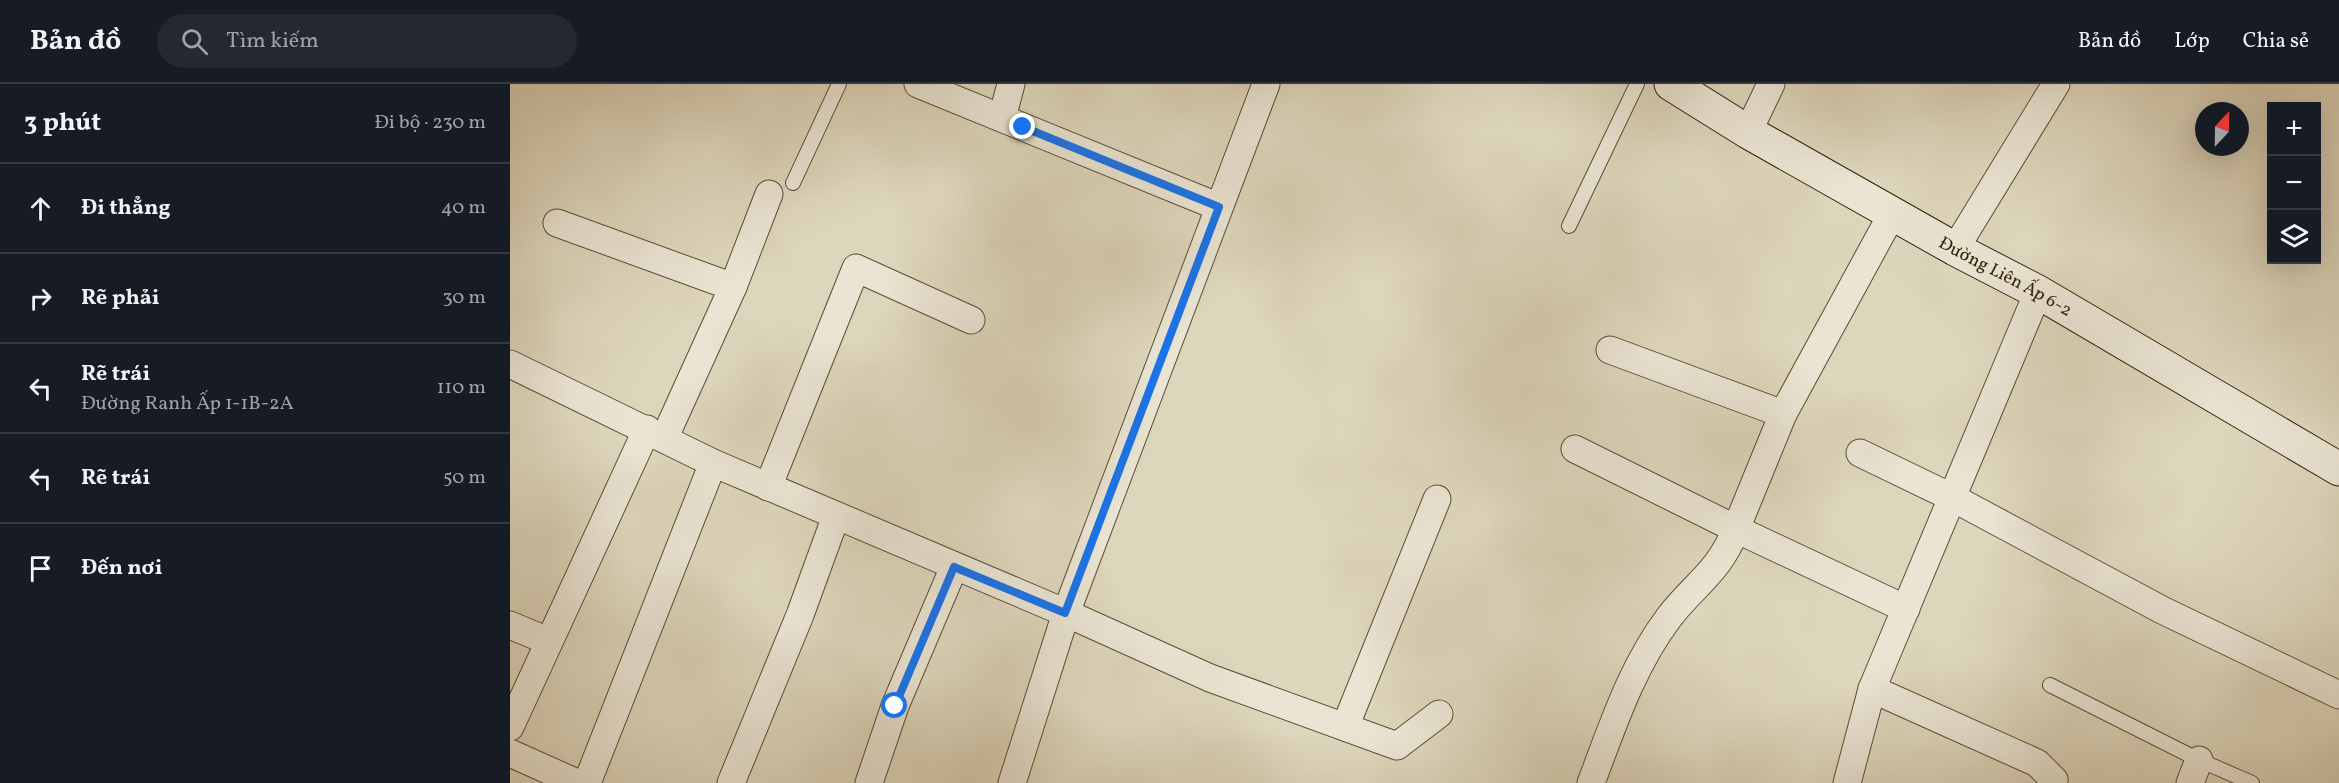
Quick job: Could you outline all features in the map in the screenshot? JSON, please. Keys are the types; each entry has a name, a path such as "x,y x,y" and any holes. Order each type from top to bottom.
{"street":[{"path":"918,84 1219,207"},
{"path":"1002,118 1011,84"},
{"path":"1012,783 1065,613 1266,84"},
{"name":"Đường Liên Ấp 6-2","path":"1671,84 1748,132 2337,461"},
{"path":"1748,132 1771,84"},
{"path":"1955,249 2056,84"},
{"path":"510,727 548,641 733,287 781,188"},
{"path":"1591,783 1635,670 1671,615 1721,559 1736,529 1783,414 1893,214"},
{"path":"557,224 733,287"},
{"path":"768,487 856,268 971,320"},
{"path":"1847,783 1872,688 2038,292"},
{"path":"1610,350 1783,414"},
{"path":"510,364 713,463 1065,613 1210,678 1398,746 1439,714"},
{"path":"1575,449 1736,529 1906,609"},
{"path":"1860,453 1953,498 2162,610 2339,695"},
{"path":"587,783 713,463"},
{"path":"1345,727 1437,499"},
{"path":"731,783 800,615 836,516"},
{"path":"869,783 895,706 954,567"},
{"path":"510,625 548,641"},
{"path":"1872,688 2037,764 2054,780 2053,783"},
{"path":"510,753 577,783"}],"lane":[{"path":"781,188 839,84"},
{"path":"1569,226 1637,84"},
{"path":"2050,685 2194,771 2252,783"}],"route":[{"path":"895,706 954,567 1065,613 1219,207 1023,127"}]}
